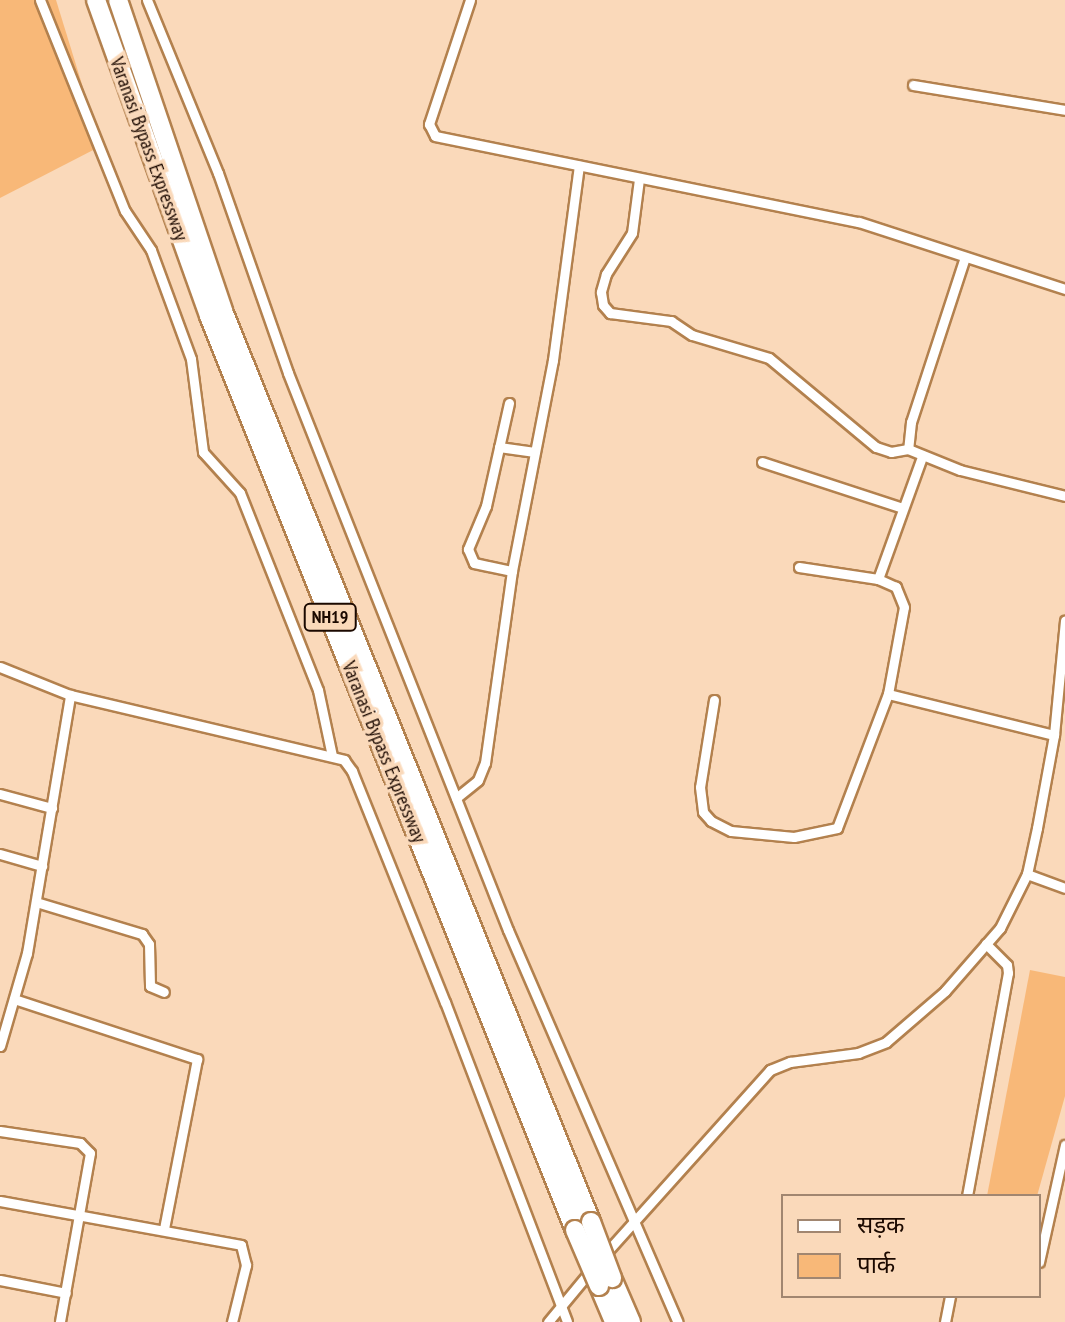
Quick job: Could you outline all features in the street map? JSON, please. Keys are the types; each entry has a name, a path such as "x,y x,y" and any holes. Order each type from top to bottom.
{"highway":[{"name":"Varanasi Bypass Expressway","path":"96,0 209,316 606,1282 631,1322"},
{"name":"Varanasi Bypass Expressway","path":"118,0 223,311 583,1226"},
{"name":"Varanasi Bypass Expressway","path":"606,1282 614,1322"}],"street":[{"path":"40,0 125,211 151,250 194,371 203,452 240,493 318,690 332,756"},
{"path":"147,0 456,798 678,1322"},
{"path":"470,0 430,132 639,179 859,222 1065,289"},
{"path":"913,85 1065,110"},
{"path":"456,798 478,780 485,763 512,571 553,360 579,166"},
{"path":"639,179 632,233 606,274 601,292 610,313 671,321 692,335 769,358 876,447 891,452 908,449 922,457 1065,496"},
{"path":"908,449 911,422 965,257"},
{"path":"509,403 486,506 468,549 474,563 512,571"},
{"path":"499,447 535,452"},
{"path":"878,579 922,457"},
{"path":"762,462 903,508"},
{"path":"714,700 700,787 703,812 731,831 794,837 837,828 888,694 904,607 896,587 878,579 799,567"},
{"path":"548,1322 634,1216 770,1070 790,1062 858,1053 886,1042 945,991 1000,928 1027,874 1054,735 1065,621"},
{"path":"0,667 70,695 276,747 332,756 352,771 567,1322"},
{"path":"888,694 1054,735"},
{"path":"0,1046 36,902 70,695"},
{"path":"0,794 52,808"},
{"path":"0,854 42,866"},
{"path":"1027,874 1065,888"},
{"path":"36,902 142,934 149,944 150,986 164,992"},
{"path":"967,1194 1008,973 1007,965 988,942"},
{"path":"14,999 197,1059 164,1228"},
{"path":"0,1131 88,1148 81,1214 60,1322"},
{"path":"1041,1253 1065,1145"},
{"path":"0,1201 164,1228 245,1248 246,1265 232,1322"},
{"path":"0,1280 66,1293"},
{"path":"945,1322 950,1298"}],"green space":[{"path":"0,0 56,0 101,146 0,198"},
{"path":"1030,970 1065,977 1065,1096 1038,1194 987,1194"}]}
